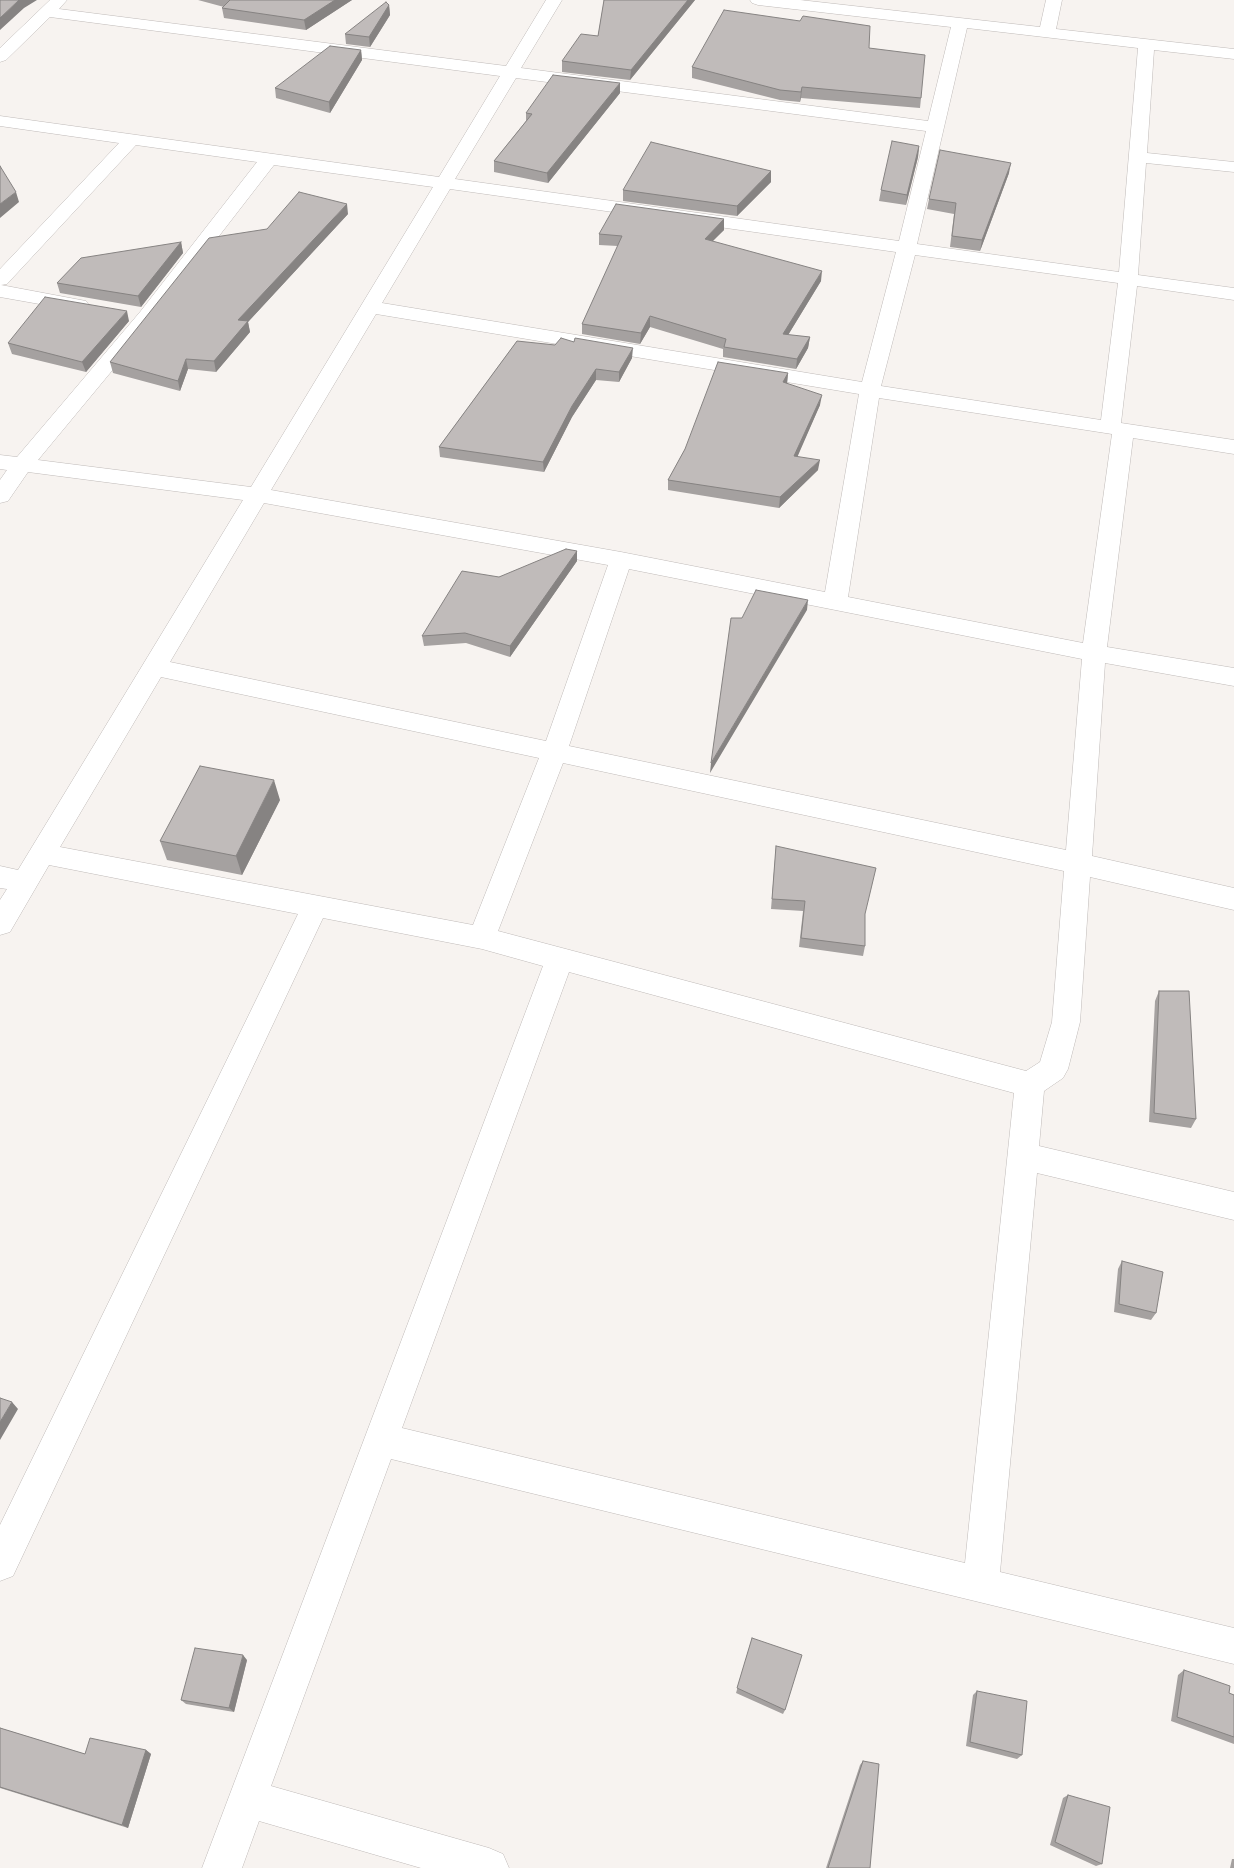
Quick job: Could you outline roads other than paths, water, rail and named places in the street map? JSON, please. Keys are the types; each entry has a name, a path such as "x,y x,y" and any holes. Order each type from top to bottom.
{"street":[{"path":"0,57 59,0"},
{"path":"0,924 13,879 43,854 554,0"},
{"path":"758,0 1234,54"},
{"path":"1047,33 1054,0"},
{"path":"47,12 936,127"},
{"path":"835,603 870,390 908,248 960,23"},
{"path":"981,1585 1030,1085 1053,1069 1066,1022 1094,653 1117,429 1146,44"},
{"path":"0,121 1234,294"},
{"path":"0,280 131,140"},
{"path":"1138,157 1234,167"},
{"path":"0,496 11,464 147,316 270,159"},
{"path":"0,292 98,308"},
{"path":"370,307 870,390 1234,447"},
{"path":"128,313 147,316"},
{"path":"11,464 259,495 621,560 1094,653 1234,677"},
{"path":"482,938 554,753 621,560"},
{"path":"154,667 1077,863 1234,900"},
{"path":"43,854 482,938 913,1052 1030,1085"},
{"path":"0,1563 315,906"},
{"path":"222,1868 560,958"},
{"path":"1023,1156 1234,1206"},
{"path":"381,1440 1234,1646"},
{"path":"248,1799 489,1868"}]}
